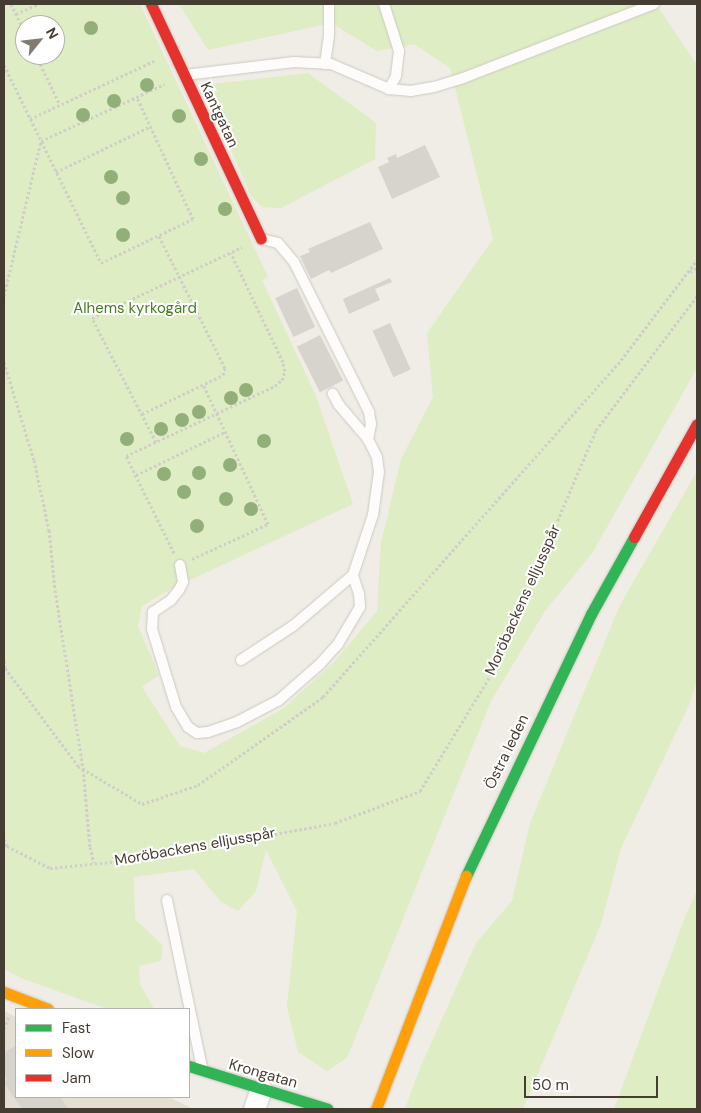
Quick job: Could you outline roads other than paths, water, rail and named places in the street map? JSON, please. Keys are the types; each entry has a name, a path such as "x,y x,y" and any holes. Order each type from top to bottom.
{"street":[{"name":"Kantgatan","path":"151,4 261,239"},
{"name":"Östra leden","path":"376,1109 471,862 591,614 697,424"},
{"path":"4,992 45,1008"},
{"name":"Krongatan","path":"190,1066 328,1109"},
{"path":"254,1109 261,1089"}],"lane":[{"path":"325,64 329,35 329,4"},
{"path":"384,4 399,51 396,76 389,88"},
{"path":"184,76 294,62 325,64 389,88 411,91 434,87 654,4"},
{"path":"261,239 278,243 294,262 369,412 368,439"},
{"path":"240,660 293,626 353,576 364,547 378,493 377,457 368,439 339,405 333,394"},
{"path":"180,565 183,582 180,590 171,600 153,612 152,630 176,707 188,727 198,733 220,729 279,700 320,664 338,644 360,607 359,594 353,576"},
{"path":"167,900 190,1008"},
{"path":"190,1009 203,1071"}],"park label":[{"name":"Alhems kyrkogård","path":"135,309"}]}
